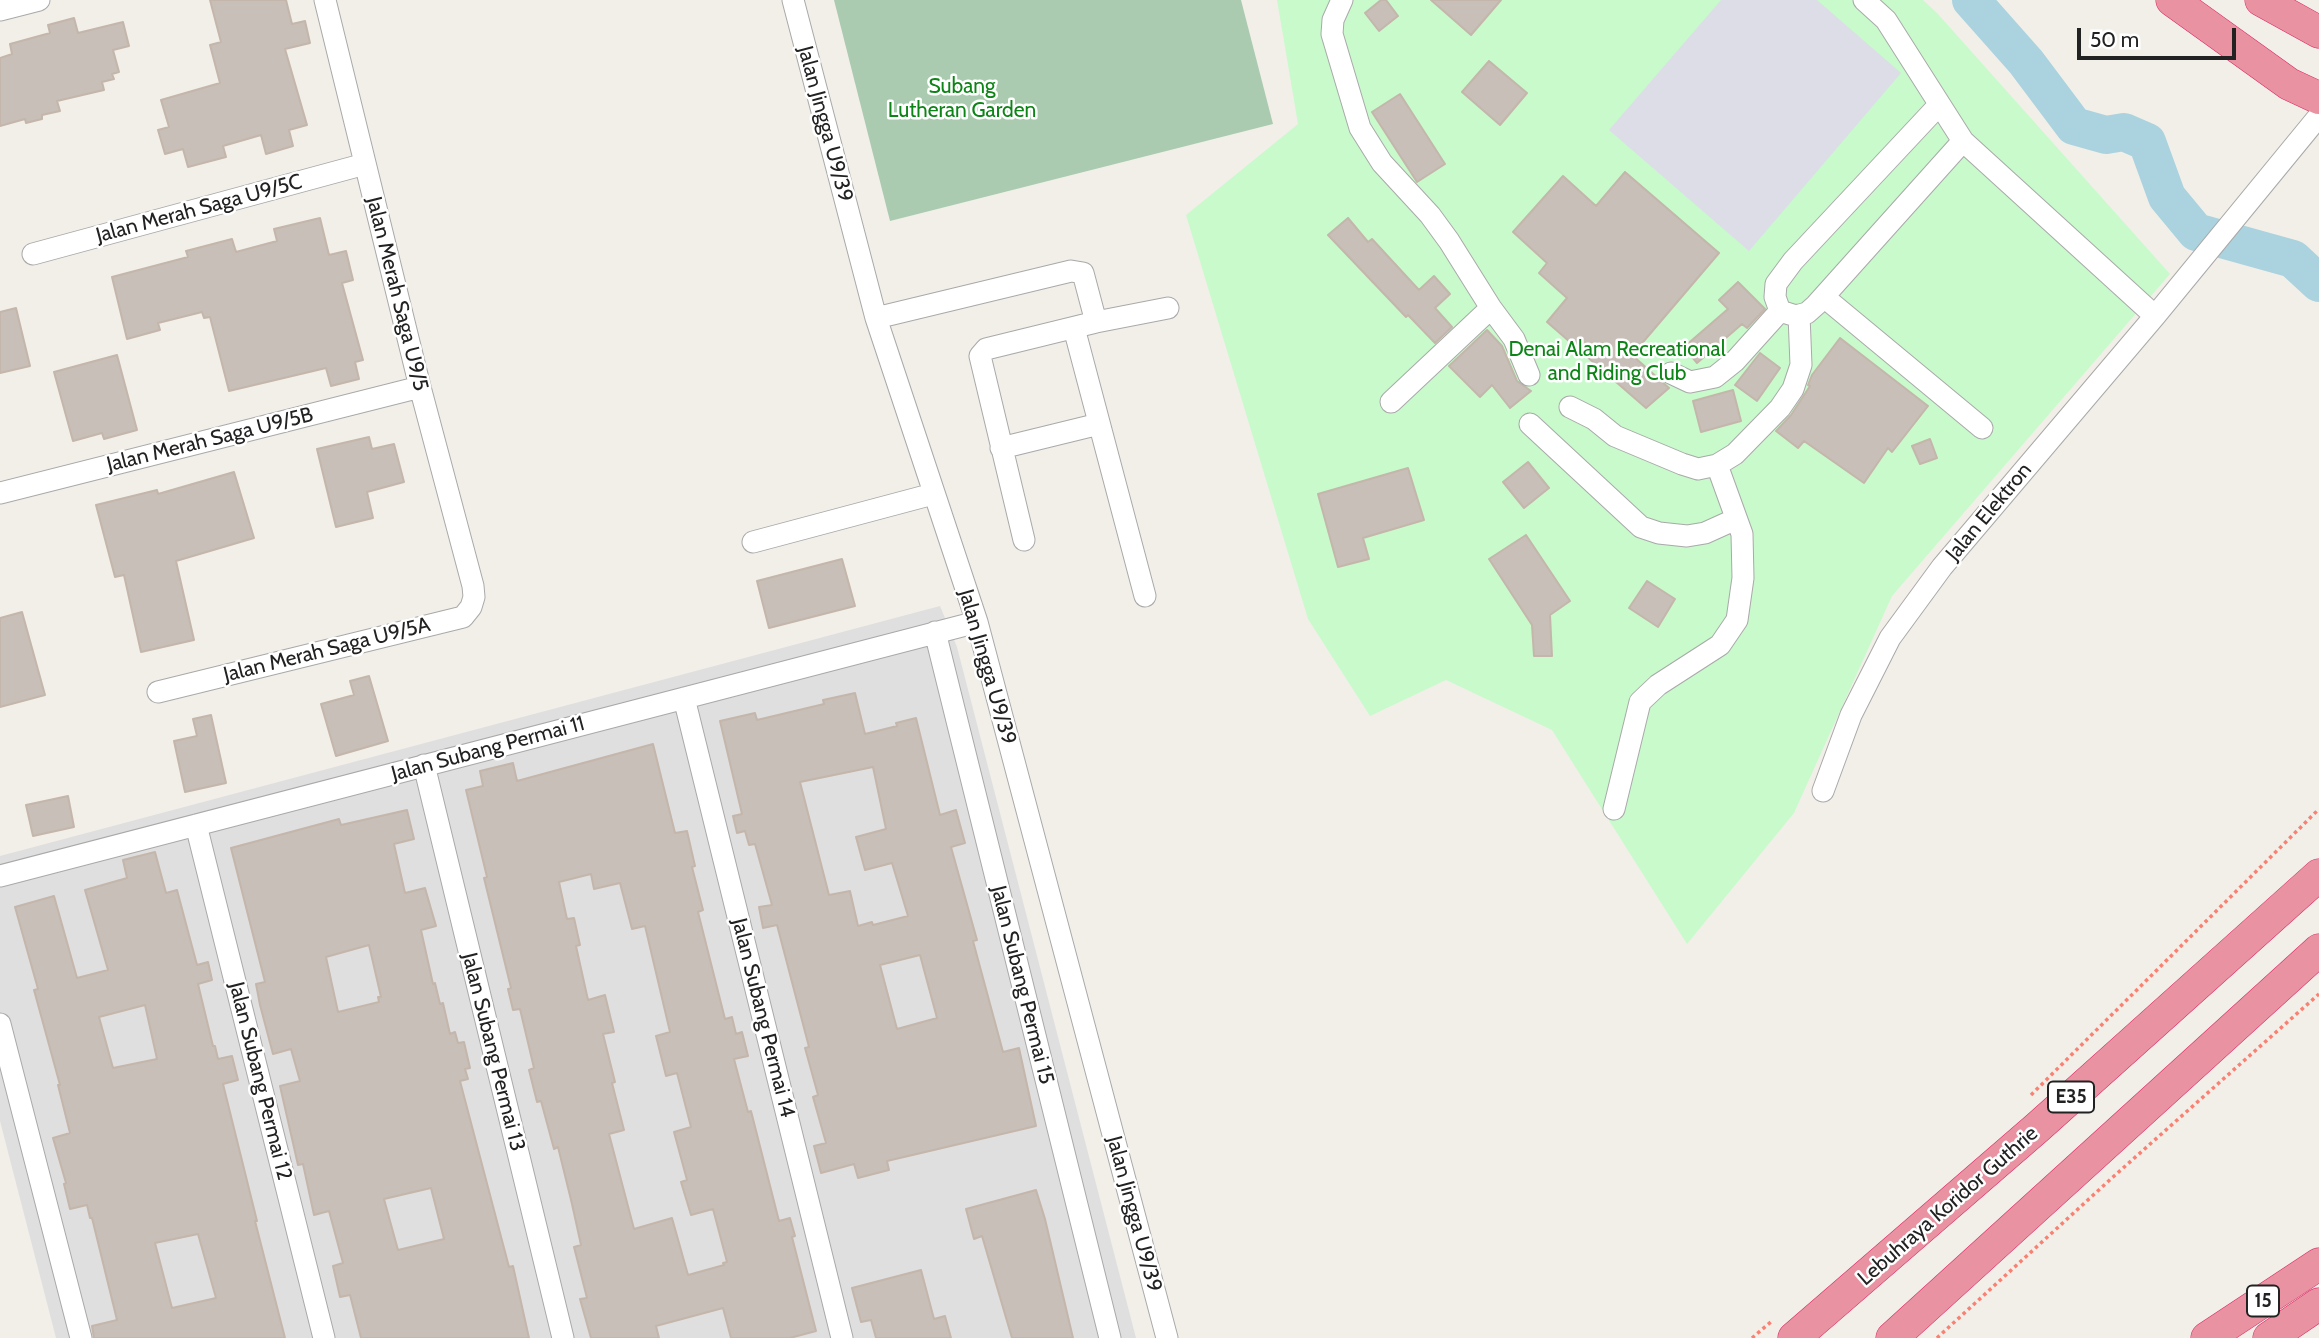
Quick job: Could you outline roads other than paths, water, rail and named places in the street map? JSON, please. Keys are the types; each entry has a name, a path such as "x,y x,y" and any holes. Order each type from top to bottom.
{"highway":[{"path":"2172,0 2289,84 2319,98"},
{"path":"2261,0 2319,32"},
{"name":"Lebuhraya Koridor Guthrie","path":"1788,1325 2038,1127 2319,875"},
{"name":"E35","path":"1892,1338 2319,950"},
{"name":"15","path":"2207,1338 2319,1264"},
{"name":"15","path":"2269,1338 2319,1304"}],"street":[{"path":"0,10 39,0"},
{"name":"Jalan Merah Saga U9/5","path":"325,0 420,387 473,586"},
{"name":"Jalan Jingga U9/39","path":"793,0 876,318 976,622 1167,1338"},
{"path":"1342,0 1333,20 1332,34 1360,128 1382,163 1450,241 1514,340 1529,375"},
{"path":"1864,0 1886,20 1964,141 2155,316"},
{"path":"1570,407 1594,419 1615,436 1698,469 1717,465 1735,454 1780,408 1793,389 1801,365 1790,313 1775,297 1776,285 1793,261 1939,105"},
{"name":"Jalan Elektron","path":"1823,791 1851,715 1890,638 1942,567 2201,261 2319,116"},
{"path":"1671,373 1690,382 1715,377 1790,313 1807,313 1964,141"},
{"name":"Jalan Merah Saga U9/5C","path":"33,254 365,164"},
{"path":"876,318 1071,271 1083,273 1096,322"},
{"path":"1824,297 1982,428"},
{"path":"1024,540 979,356 986,349 1096,322 1168,308"},
{"path":"1391,402 1491,308"},
{"path":"1074,328 1145,596"},
{"name":"Jalan Merah Saga U9/5B","path":"0,493 420,387"},
{"path":"1001,448 1099,424"},
{"path":"1530,424 1641,527 1659,533 1687,536 1705,533 1736,519"},
{"path":"1614,809 1640,702 1658,685 1720,645 1737,620 1743,578 1742,534 1717,465"},
{"path":"753,542 933,494"},
{"name":"Jalan Merah Saga U9/5A","path":"158,692 463,617 471,607 473,586"},
{"name":"Jalan Subang Permai 11","path":"0,876 976,622"},
{"name":"Jalan Subang Permai 15","path":"935,632 1110,1338"},
{"name":"Jalan Subang Permai 14","path":"684,698 842,1338"},
{"name":"Jalan Subang Permai 13","path":"424,765 563,1338"},
{"name":"Jalan Subang Permai 12","path":"196,825 324,1338"},
{"path":"0,1024 81,1338"}],"waterway":[{"path":"1971,0 2026,62 2074,126 2106,135 2124,132 2147,142 2167,197 2196,232 2293,259 2319,283"}],"park label":[{"name":"Subang Lutheran Garden","path":"962,99"},
{"name":"Denai Alam Recreational and Riding Club","path":"1617,362"}]}
